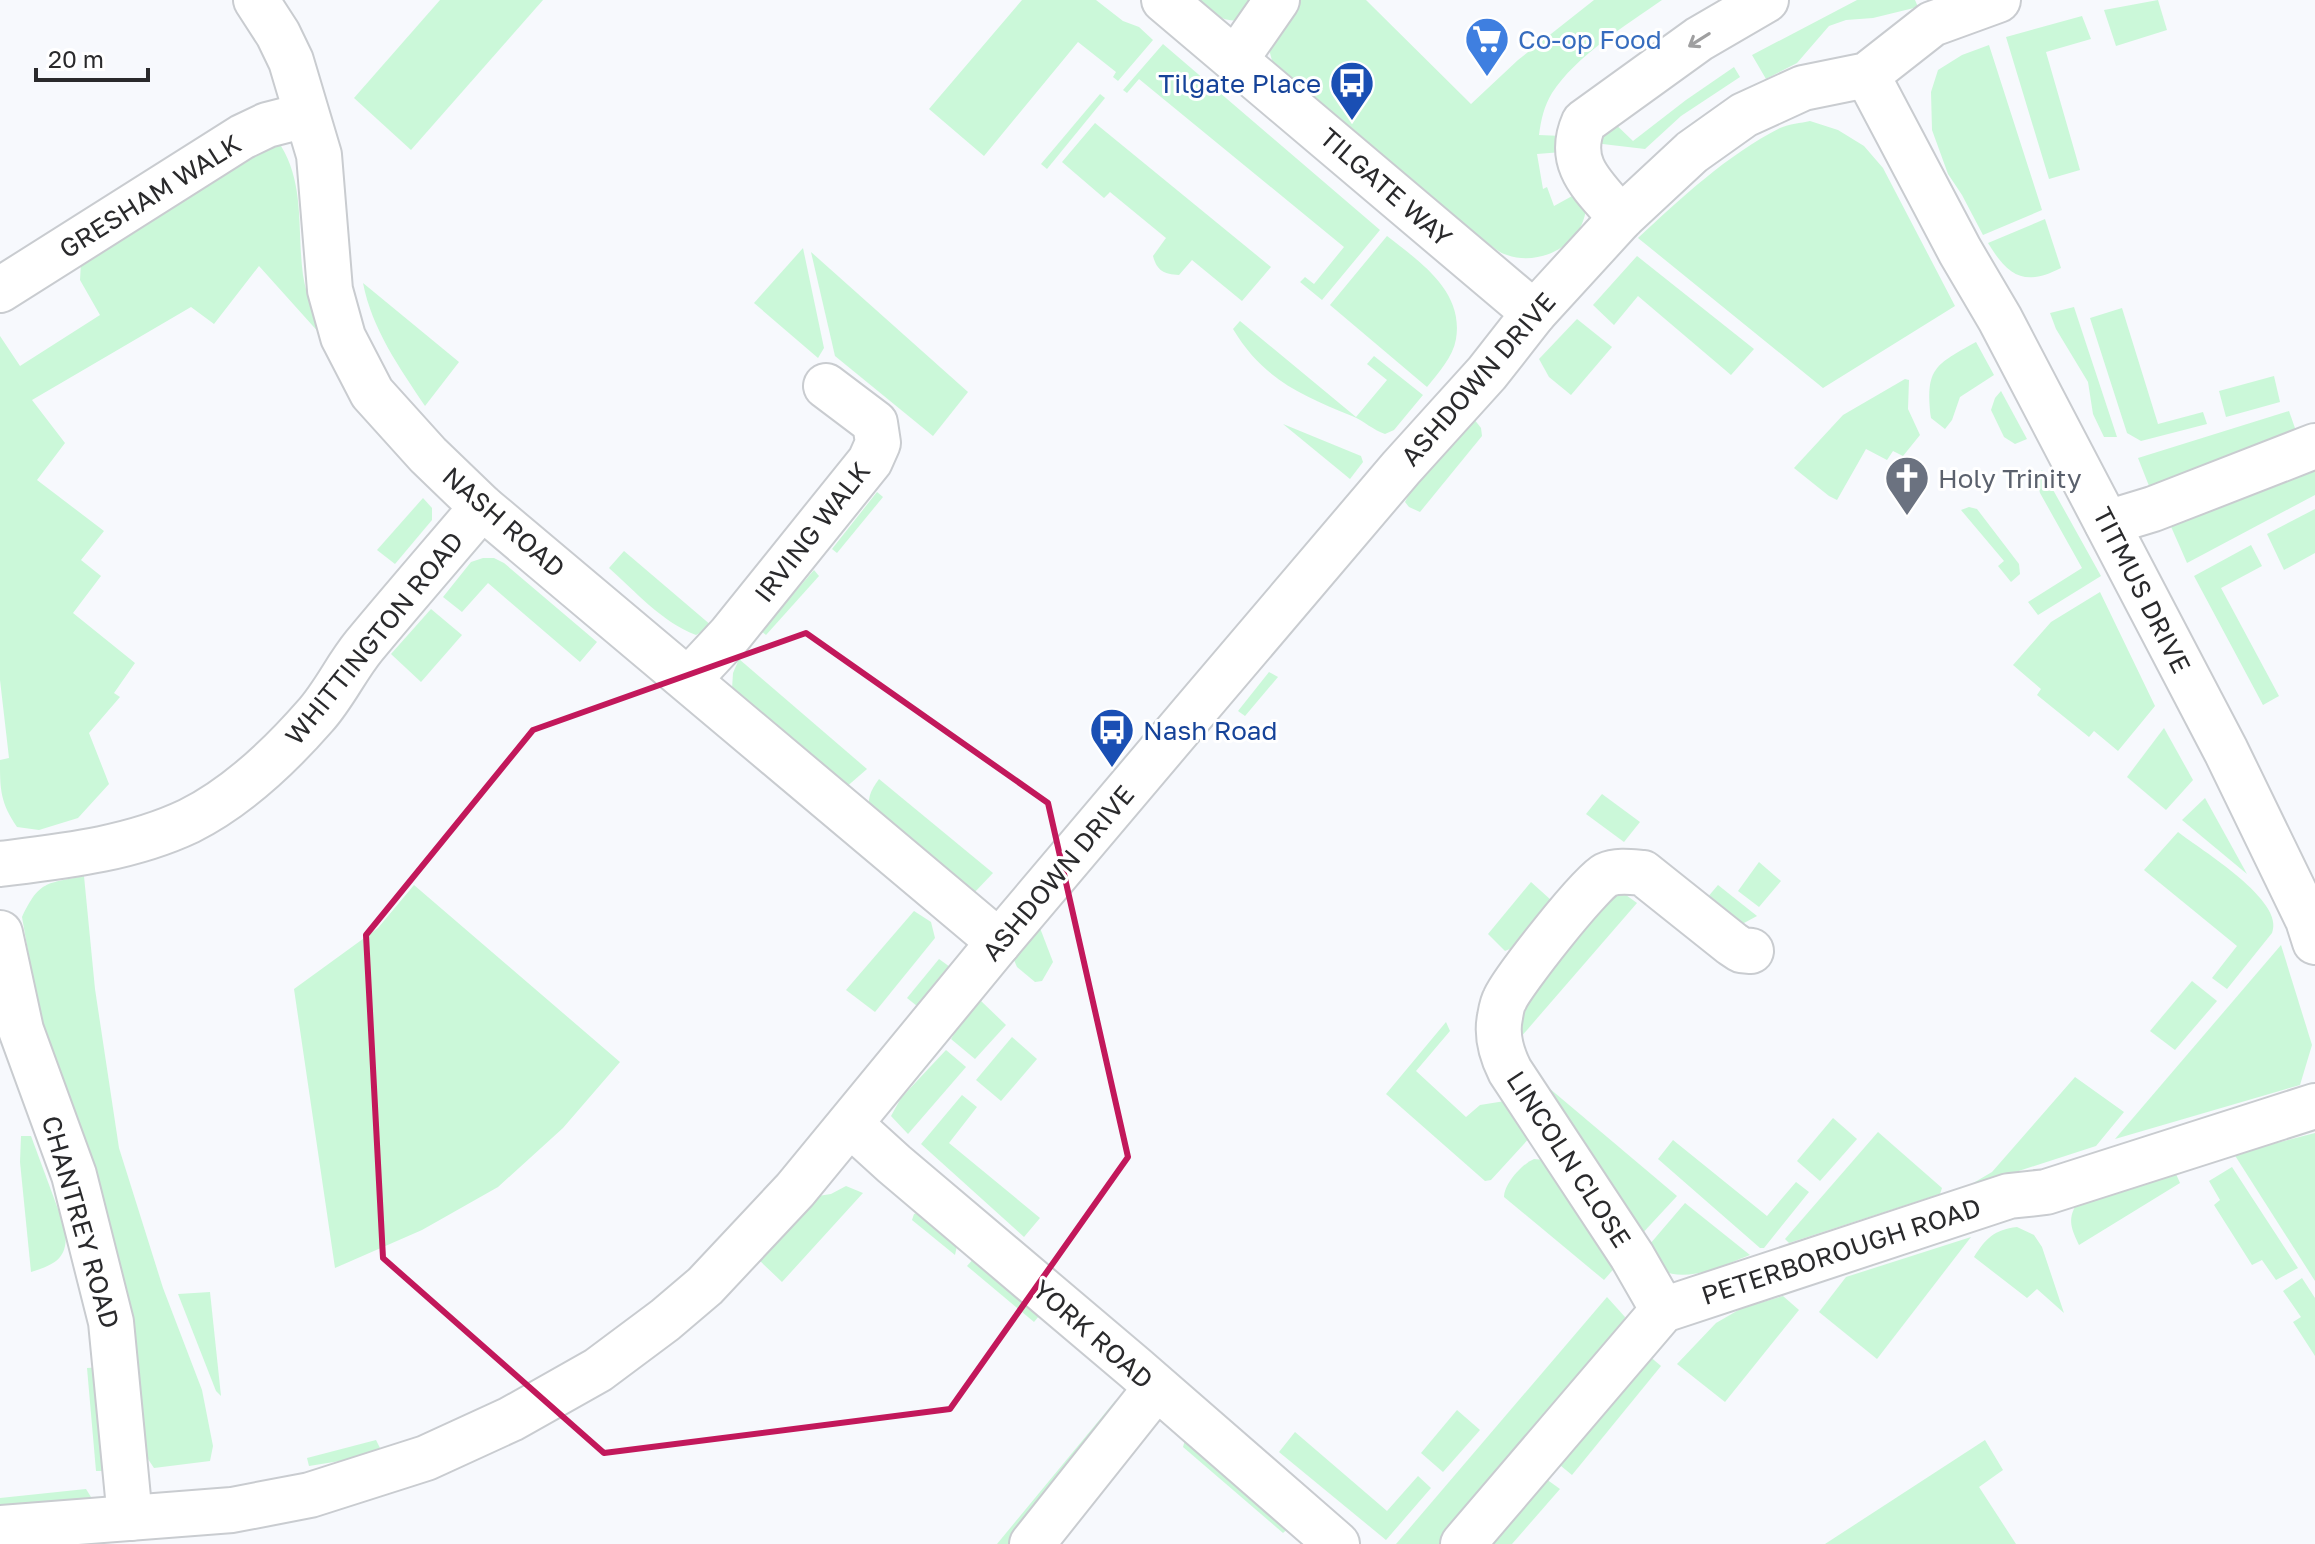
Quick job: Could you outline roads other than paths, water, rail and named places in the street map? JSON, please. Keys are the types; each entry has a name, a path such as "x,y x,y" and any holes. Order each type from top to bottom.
{"street":[{"name":"NASH ROAD","path":"256,0 291,61 319,155 330,290 343,337 372,393 428,455 482,507 999,942"},
{"name":"TILGATE WAY","path":"1164,0 1534,313"},
{"path":"1236,59 1277,0"},
{"path":"1621,218 1583,172 1577,138 1584,122 1699,39 1766,0"},
{"name":"ASHDOWN DRIVE","path":"0,1528 232,1510 310,1495 426,1458 511,1419 598,1370 695,1295 795,1190 999,942 1401,468 1487,373 1534,313 1621,218 1692,152 1744,115 1803,88 1867,75 1932,24 1998,0"},
{"name":"TITMUS DRIVE","path":"1867,75 1960,251 2000,319 2226,751 2308,920 2315,942"},
{"name":"GRESHAM WALK","path":"0,290 242,137 267,125 306,115"},
{"name":"IRVING WALK","path":"689,679 730,635 870,461 878,443 875,423 826,386"},
{"path":"2107,523 2153,509 2315,446"},
{"name":"WHITTINGTON ROAD","path":"0,864 85,853 127,843 189,821 219,803 270,762 316,715 362,649 482,507"},
{"name":"LINCOLN CLOSE","path":"1663,1310 1632,1256 1510,1071 1500,1046 1500,1018 1505,997 1579,899 1608,874 1643,873 1732,944 1741,950 1751,951"},
{"name":"CHANTREY ROAD","path":"0,933 21,1030 74,1175 108,1307 117,1366 130,1518"},
{"name":"PETERBOROUGH ROAD","path":"1663,1310 2009,1196 2046,1192 2315,1106"},
{"name":"YORK ROAD","path":"850,1124 1337,1544"},
{"path":"1463,1544 1663,1310"},
{"path":"1032,1544 1156,1388"}],"place":[{"name":"Co-op Food","path":"1487,78"},
{"name":"Tilgate Place","path":"1352,122"},
{"name":"Holy Trinity","path":"1907,517"},
{"name":"Nash Road","path":"1112,769"}]}
